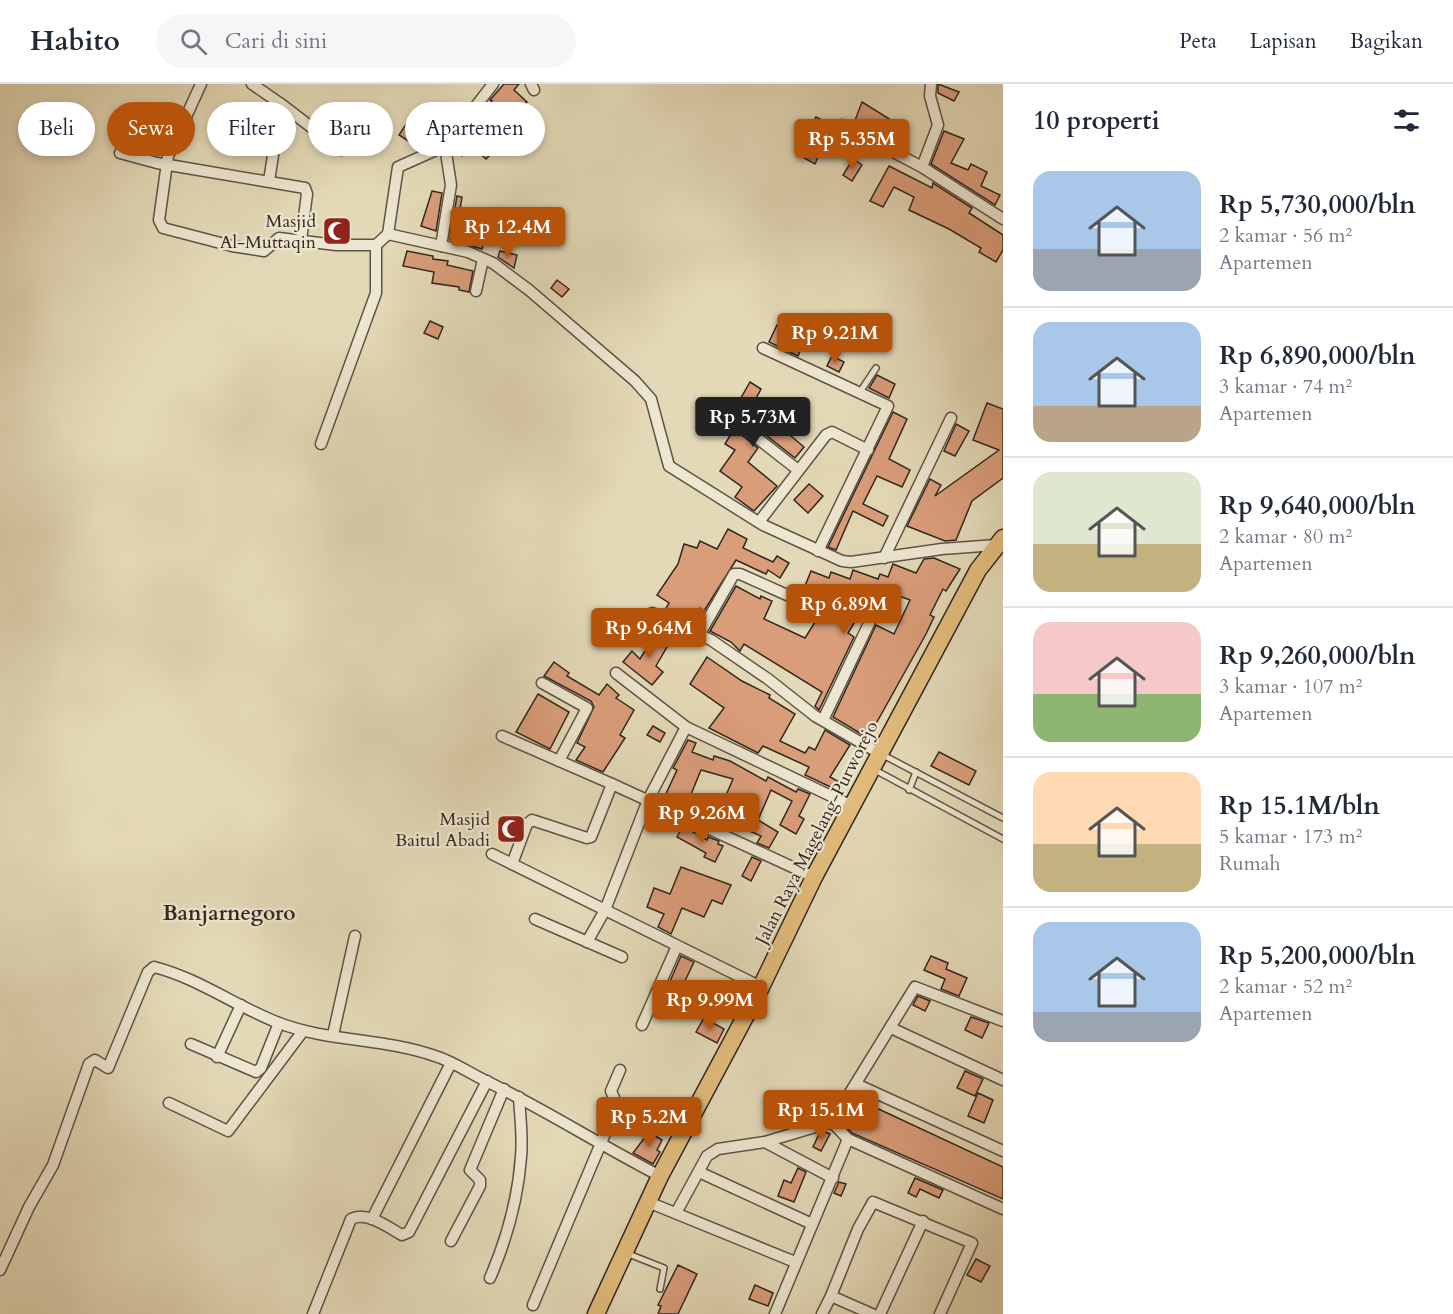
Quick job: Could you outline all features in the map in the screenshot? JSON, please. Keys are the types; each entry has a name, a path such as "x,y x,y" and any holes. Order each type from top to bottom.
{"main road":[{"name":"Jalan Raya Magelang-Purworejo","path":"596,1314 660,1176 761,987 814,877 978,570 1000,541"}],"street":[{"path":"201,84 166,164 159,220 163,228 232,246 264,251 279,238 376,245 388,234 398,167 423,156"},
{"path":"252,84 278,102"},
{"path":"479,102 493,84"},
{"path":"922,167 938,125 930,96 931,84"},
{"path":"296,116 308,125"},
{"path":"842,125 922,167 1003,219"},
{"path":"133,156 306,190 301,240"},
{"path":"269,181 273,156"},
{"path":"441,246 451,185 447,156"},
{"path":"388,234 441,246 483,259 529,290 635,381 654,404 658,430 669,466 759,522 818,551 851,562 1000,541"},
{"path":"321,444 376,293 376,245"},
{"path":"476,291 483,259"},
{"path":"763,348 888,406 818,551"},
{"path":"884,558 951,418"},
{"path":"738,423 798,470"},
{"path":"759,522 828,433 832,432 868,450"},
{"path":"699,635 734,574 740,574 787,596"},
{"path":"823,720 883,594"},
{"path":"652,613 699,635 768,679 823,720 879,753"},
{"path":"616,673 686,727 852,806"},
{"path":"542,682 588,708 559,761"},
{"path":"587,942 605,910 648,800 686,727"},
{"path":"502,736 648,800 814,877"},
{"path":"512,864 527,824 532,820 587,838 591,837 612,784"},
{"path":"492,854 761,987"},
{"path":"535,919 622,957"},
{"path":"333,1035 354,936"},
{"path":"642,1025 677,946"},
{"path":"0,1270 29,1207 53,1165 89,1064 95,1060 108,1068 148,972 157,968 279,1023 303,1030 392,1043 451,1063 519,1096 602,1146 660,1176"},
{"path":"676,1213 707,1156 718,1149 765,1142 832,1122 891,1028 913,988 918,986 1003,1022"},
{"path":"217,1057 241,1005"},
{"path":"191,1044 256,1072 261,1068 279,1023"},
{"path":"891,1028 1003,1080"},
{"path":"169,1103 228,1131 303,1030"},
{"path":"372,1219 451,1063"},
{"path":"532,1305 556,1245 602,1146 617,1105 611,1091 620,1070"},
{"path":"313,1314 351,1220 358,1216 372,1219 402,1235 409,1232 487,1081"},
{"path":"856,1084 1000,1150 1003,1137"},
{"path":"451,1241 480,1186 480,1180 470,1170 504,1089"},
{"path":"490,1278 500,1255 513,1208 522,1156 519,1096"},
{"path":"832,1122 848,1139 1003,1209"},
{"path":"775,1314 848,1139"},
{"path":"765,1142 833,1178"},
{"path":"699,1172 812,1224"},
{"path":"648,1202 795,1262"},
{"path":"822,1314 870,1203 877,1203 973,1244 940,1314"},
{"path":"880,1314 923,1221"},
{"path":"831,1296 872,1314"}],"lane":[{"path":"860,392 876,368"},
{"path":"879,753 1003,818"},
{"path":"873,769 1003,839"},
{"path":"909,790 916,772"},
{"path":"624,1252 664,1268 660,1289"}],"building":[{"path":"504,84 519,84 514,90 527,102 491,102 490,100"},
{"path":"938,84 959,92 954,101 938,93"},
{"path":"862,102 899,125 891,142 854,123"},
{"path":"816,117 832,125 815,164 797,154"},
{"path":"405,126 405,139 399,135"},
{"path":"944,131 964,139 951,163 968,170 971,164 987,172 981,186 1000,195 995,205 931,164"},
{"path":"853,159 862,165 852,181 843,175"},
{"path":"889,166 932,188 933,183 972,208 969,213 1003,235 1003,250 996,262 979,252 981,248 949,229 909,210 914,197 894,187 883,207 870,201"},
{"path":"432,191 442,193 436,231 421,226"},
{"path":"457,196 462,197 459,215 455,214 452,226"},
{"path":"451,230 484,242 482,249 450,240"},
{"path":"407,251 433,256 433,259 448,261 447,265 473,271 469,292 459,290 459,287 432,283 434,272 403,266"},
{"path":"500,251 517,255 514,268 498,257"},
{"path":"557,280 569,289 562,297 551,288"},
{"path":"430,321 443,327 438,339 424,333"},
{"path":"777,325 804,342 798,356 769,342"},
{"path":"832,356 844,362 839,372 827,366"},
{"path":"877,375 895,384 889,398 869,388"},
{"path":"750,382 761,389 752,406 777,422 783,414 792,420 784,430 804,447 795,458 743,417 736,416 732,419 733,428 758,448 748,462 777,486 754,511 735,497 742,487 720,471 735,450 725,444 731,434 716,424 729,407 734,410"},
{"path":"987,403 1003,409 1003,478 972,501 956,540 945,541 907,526 930,479 941,485 935,496 999,450 973,440"},
{"path":"893,412 907,419 889,459 910,470 902,487 877,476 863,504 888,516 883,526 853,511 836,550 828,547"},
{"path":"956,424 969,431 955,456 944,451"},
{"path":"809,484 823,496 808,513 794,500"},
{"path":"728,529 747,539 743,548 773,562 777,556 789,563 780,578 768,570 766,574 736,560 704,611 700,608 691,623 665,610 669,603 657,595 678,564 684,544 697,548 700,541 717,549"},
{"path":"934,558 960,569 946,591 943,589 930,615 934,617 926,634 868,738 833,717 876,625 894,634 910,600 890,593 886,587 877,590 869,607 865,605 848,633 854,637 819,710 815,706 822,692 744,644 740,651 731,642 710,631 736,586 760,599 761,596 772,601 764,619 805,638 826,605 818,601 820,597 803,591 811,571 829,578 831,572 850,579 853,570 878,579 880,574 888,577 893,564 916,573 924,559"},
{"path":"648,619 658,625 652,633 643,626"},
{"path":"657,631 671,640 656,666 663,672 652,685 623,662 632,651 640,659"},
{"path":"707,657 742,681 770,695 769,698 795,714 780,741 805,753 809,747 815,750 825,730 850,745 830,777 843,784 839,791 805,775 809,767 763,746 758,753 709,728 724,708 690,684"},
{"path":"554,662 569,673 567,676 599,695 607,684 619,695 616,698 634,710 620,735 625,738 603,772 576,760 585,747 577,743 594,707 591,701 544,676"},
{"path":"538,694 569,712 550,749 516,732"},
{"path":"653,726 665,733 660,742 647,735"},
{"path":"688,740 696,743 692,752 713,760 714,756 730,761 766,781 768,777 796,792 798,789 810,794 799,816 804,819 796,834 780,825 792,801 771,790 758,820 778,832 769,848 757,843 761,836 727,821 724,827 714,823 733,779 701,770 685,809 664,798 677,770 673,768"},
{"path":"939,752 976,771 969,785 931,766"},
{"path":"683,826 707,840 708,837 719,841 718,844 723,846 715,862 704,857 706,853 677,837"},
{"path":"752,857 761,861 751,881 742,876"},
{"path":"681,867 731,885 722,904 712,900 704,917 682,908 671,934 658,927 664,914 647,907 654,888 670,894"},
{"path":"681,956 694,962 680,991 668,986"},
{"path":"931,956 948,963 946,969 967,978 959,996 941,989 945,979 924,970"},
{"path":"918,996 930,1001 925,1011 913,1005"},
{"path":"971,1017 989,1023 982,1038 965,1030"},
{"path":"704,1018 724,1029 717,1043 696,1032"},
{"path":"965,1071 983,1079 975,1096 957,1088"},
{"path":"978,1093 993,1100 984,1123 968,1116"},
{"path":"855,1098 1003,1167 1003,1199 852,1133 841,1121"},
{"path":"649,1132 662,1140 657,1150 660,1152 653,1164 633,1153"},
{"path":"825,1132 830,1134 821,1151 813,1147 819,1134"},
{"path":"798,1168 806,1172 794,1202 778,1196 784,1180 791,1183"},
{"path":"915,1178 943,1190 939,1198 920,1189 916,1197 908,1193"},
{"path":"839,1182 846,1184 841,1196 834,1193"},
{"path":"976,1259 990,1266 981,1282 967,1275"},
{"path":"678,1265 697,1274 678,1314 658,1314 661,1306 658,1305"},
{"path":"755,1285 773,1293 768,1306 749,1299"}],"place":[{"name":"Masjid Al-Muttaqin","path":"337,231"},
{"name":"Masjid Baitul Abadi","path":"511,829"}],"district":[{"name":"Banjarnegoro","path":"229,913"}]}
